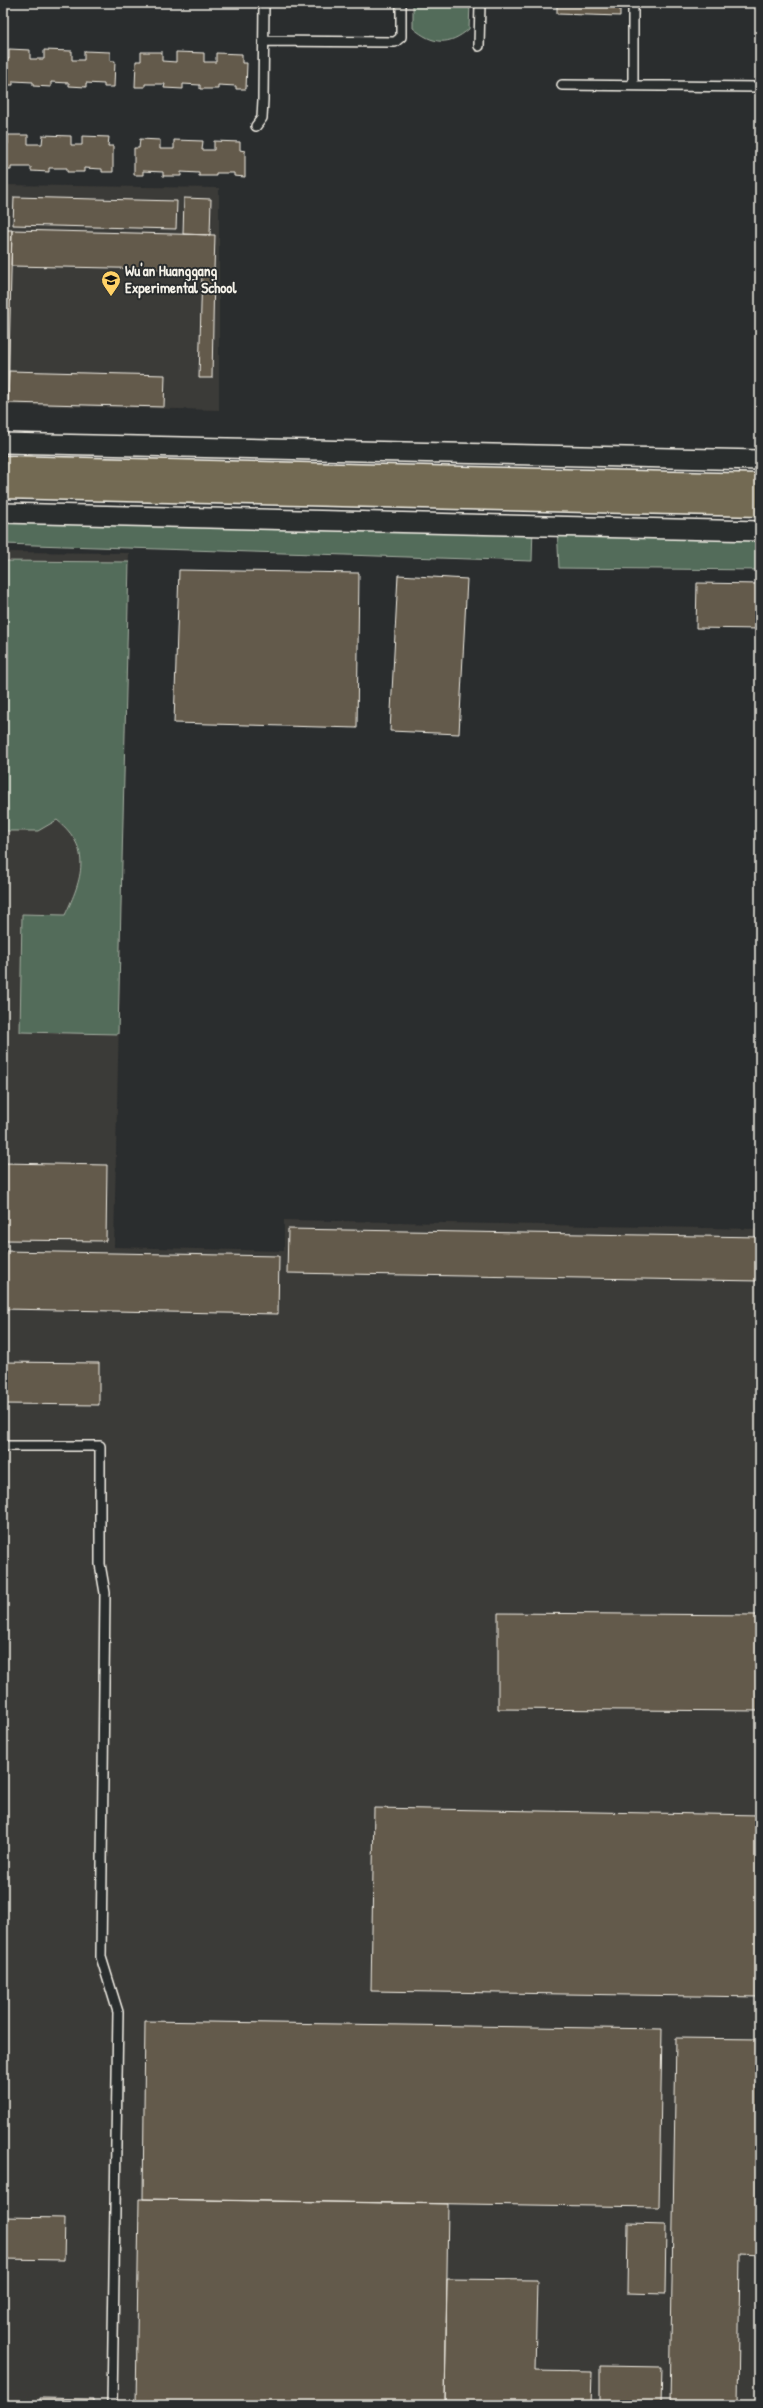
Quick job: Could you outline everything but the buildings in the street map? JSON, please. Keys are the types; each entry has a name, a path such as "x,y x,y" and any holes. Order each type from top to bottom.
{"highway":[{"path":"3,467 760,485"},
{"path":"3,487 760,505"}],"street":[{"path":"3,443 760,460"},
{"path":"3,513 760,531"}],"lane":[{"path":"256,126 262,118 264,3"},
{"path":"264,41 395,42 401,36 401,3"},
{"path":"480,3 480,46"},
{"path":"633,3 633,86"},
{"path":"562,84 760,87"},
{"path":"3,1446 100,1446 100,1564 105,1593 101,1958 118,2012 112,2405"}],"shaded area":[{"name":"Wu'an Huanggang Experimental School","path":"3,185 219,188 219,410 3,405"},
{"path":"3,552 129,553 114,1247 284,1251 284,1220 760,1229 760,2405 3,2405"}],"green space":[{"path":"413,3 470,3 469,29 462,35 448,41 427,38 413,28"},
{"path":"3,513 533,526 532,561 3,544"},
{"path":"557,526 760,530 760,570 559,568"},
{"path":"3,561 129,562 118,1034 20,1032 22,914 65,915 76,889 81,865 80,853 76,842 57,820 38,831 3,831"}],"place":[{"name":"Wu'an Huanggang Experimental School","path":"111,297"}]}
